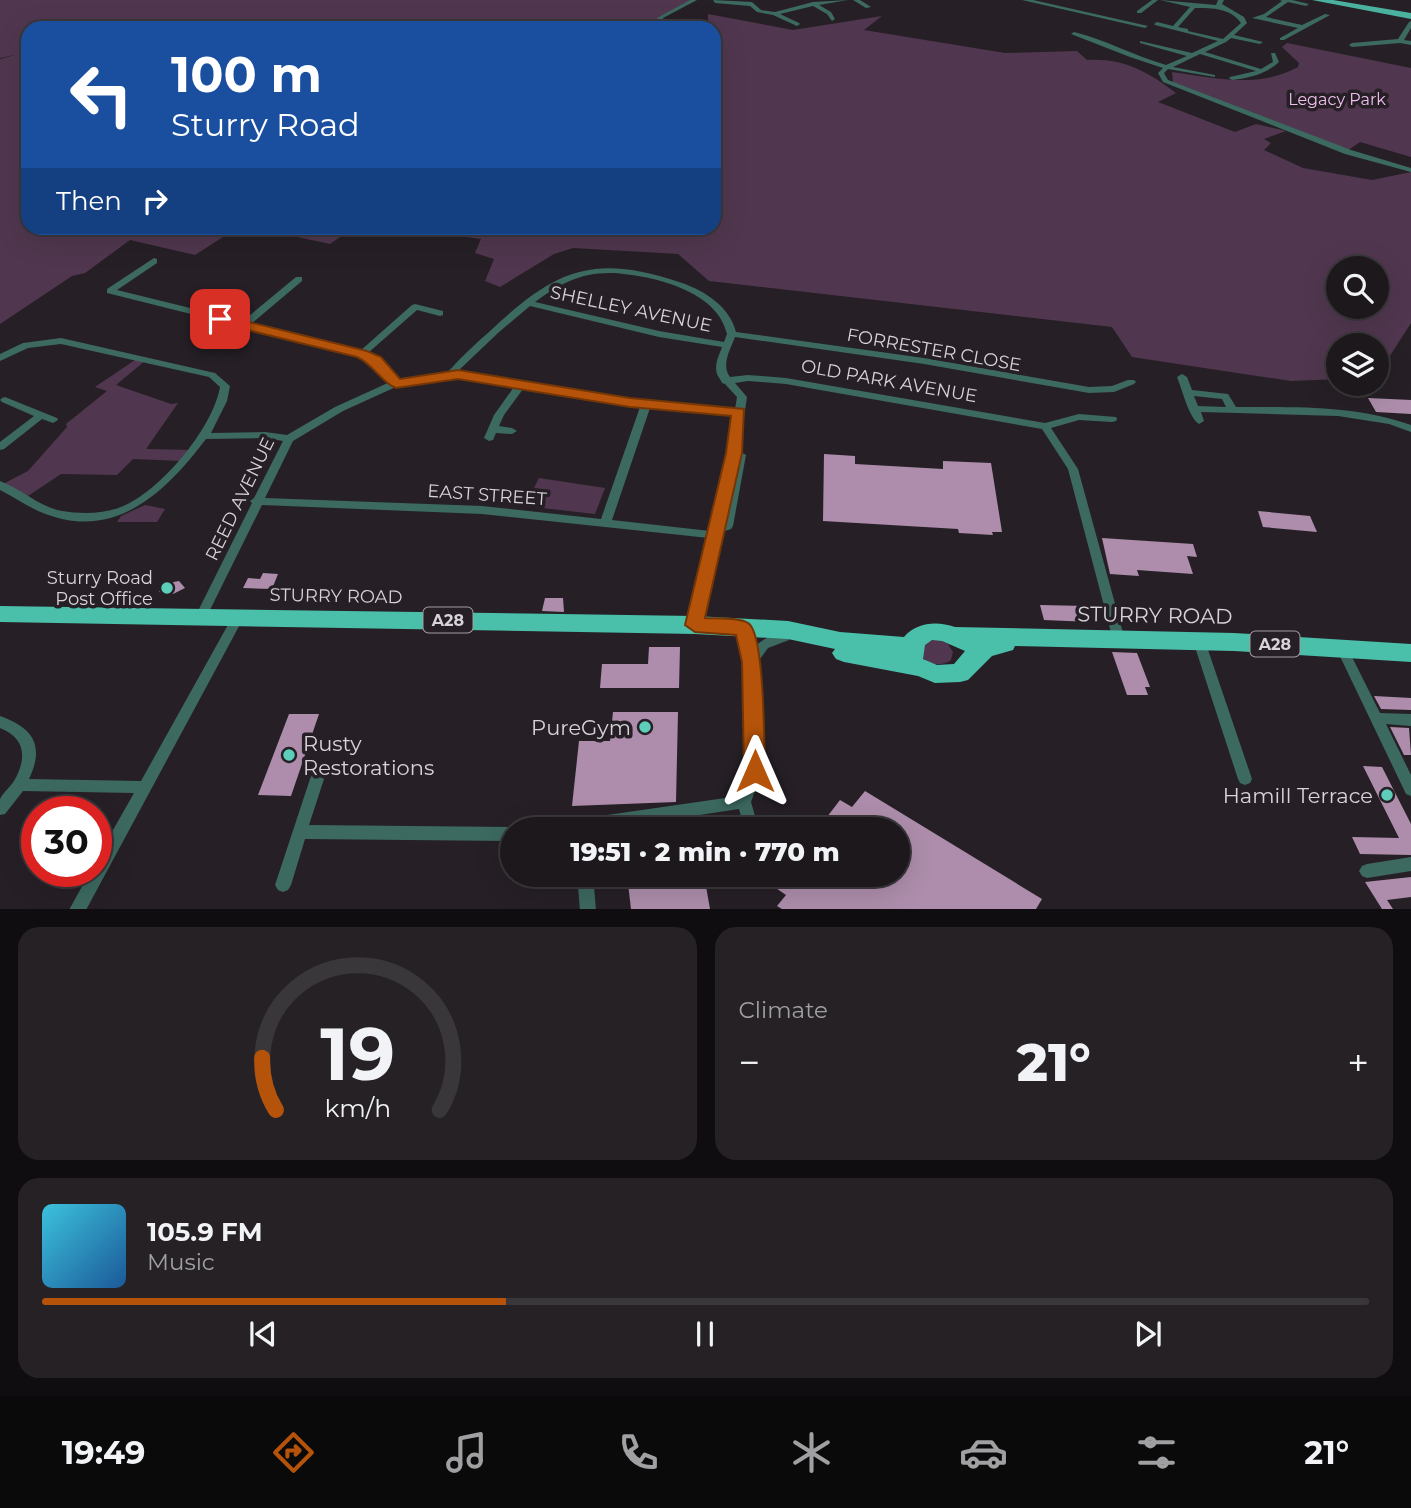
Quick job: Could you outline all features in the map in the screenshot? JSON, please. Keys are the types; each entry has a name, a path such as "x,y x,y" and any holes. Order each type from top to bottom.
{"highway":[{"name":"STURRY ROAD","path":"0,614 695,625 788,630 917,657 935,674 954,675 964,670 970,660 985,649 1023,640"},
{"name":"STURRY ROAD","path":"749,629 852,655 917,657"},
{"name":"STURRY ROAD","path":"917,657 918,637 931,632 1023,640 1199,641 1411,653"},
{"path":"955,636 967,647 970,660"}],"main road":[{"path":"1317,0 1411,16"}],"street":[{"path":"663,20 660,18 694,0"},
{"path":"796,0 803,6"},
{"path":"775,14 803,6 845,0"},
{"path":"856,0 868,7"},
{"path":"1025,0 1145,26"},
{"path":"1139,12 1155,0"},
{"path":"1163,0 1194,6 1221,4 1245,22 1224,41 1164,70"},
{"path":"1260,18 1284,0 1306,4"},
{"path":"720,1 752,4 761,12 775,14 797,24"},
{"path":"813,4 829,13 832,19"},
{"path":"1178,29 1194,6"},
{"path":"1282,39 1327,15"},
{"path":"1242,18 1260,18 1303,27"},
{"path":"1400,41 1411,23"},
{"path":"1191,55 1140,43 1155,25 1192,31"},
{"path":"1178,29 1224,41"},
{"path":"1074,34 1105,42 1164,70 1213,76"},
{"path":"1231,36 1260,41"},
{"path":"1352,45 1400,41 1411,43"},
{"path":"1200,52 1261,71"},
{"path":"1232,78 1261,71 1276,62 1273,54"},
{"path":"1164,70 1165,81 1176,88 1348,152 1411,170"},
{"path":"154,261 110,291 362,354 376,360 396,383"},
{"path":"449,375 530,303 565,278 588,271 614,270 656,277 693,289 720,311 732,334 721,363 725,381 742,397 734,453 695,625"},
{"path":"244,325 299,279"},
{"name":"SHELLEY AVENUE","path":"530,303 659,334 727,345"},
{"path":"362,354 415,307 439,313"},
{"name":"FORRESTER CLOSE","path":"732,334 915,360 1037,384 1089,390 1114,389 1130,382"},
{"path":"0,358 26,345 61,341 212,375 225,386 225,395 206,436 145,498 118,512 92,516 63,516 0,485"},
{"name":"REED AVENUE","path":"201,617 256,501 289,439 338,408 396,383 449,375 646,405 739,412"},
{"path":"1182,377 1199,421"},
{"name":"OLD PARK AVENUE","path":"725,381 748,378 786,380 1045,426 1079,417 1112,419"},
{"path":"512,431 491,434 521,385"},
{"path":"1187,391 1225,396 1234,411"},
{"path":"5,400 53,420"},
{"path":"606,523 646,405"},
{"path":"1195,409 1353,416 1411,429"},
{"path":"0,447 41,415"},
{"path":"1045,426 1073,469 1119,640"},
{"path":"206,436 265,435 289,439"},
{"name":"EAST STREET","path":"256,501 482,510 715,532"},
{"path":"77,909 238,617"},
{"path":"748,817 744,802 755,771 749,629"},
{"path":"751,662 764,645 785,637"},
{"path":"1199,641 1245,779"},
{"path":"1342,648 1411,790"},
{"path":"1377,718 1411,720"},
{"path":"0,722 15,728 24,739 29,771 22,785 0,809"},
{"path":"284,885 317,779"},
{"path":"22,785 145,787"},
{"path":"646,817 744,802"},
{"path":"301,832 500,834"},
{"path":"1367,871 1411,864"},
{"path":"586,887 588,909"}],"green space":[{"path":"0,0 692,0 658,19 660,21 21,21 21,235 226,235 195,255 130,240 85,273 72,276 0,324 0,59 15,55 0,58"},
{"path":"708,14 793,30 882,16 864,30 1005,53 1077,51 1087,60 1112,61 1145,72 1176,93 1158,102 1235,132 1256,124 1286,131 1264,139 1271,143 1264,150 1303,168 1372,180 1411,172 1411,323 1389,357 1389,333 1326,333 1326,380 1291,381 1132,357 1112,327 709,281 678,254 573,248 554,254 500,287 485,281 494,259 475,253 481,239 452,235 721,235 721,21 708,21"},
{"name":"Legacy Park","path":"1287,43 1411,68 1411,157 1360,142 1347,151 1173,83 1172,72 1236,80 1283,74 1298,67 1299,63 1282,47"},
{"path":"288,235 343,235 330,244"},
{"path":"138,358 146,360 116,385 171,404 178,403 146,449 193,450 182,461 133,459 117,475 61,474 25,498 1,485 28,471 67,427 66,424 107,391 95,387"},
{"path":"539,478 605,488 595,514 525,506"},
{"path":"145,505 165,509 157,522 117,522 121,516"},
{"path":"938,639 948,644 953,652 951,660 940,664 929,662 922,657 923,642"}],"building":[{"path":"1368,398 1411,400 1411,414 1376,412"},
{"path":"824,454 855,456 855,464 943,469 943,461 991,463 1002,532 992,532 993,535 959,533 958,529 823,521"},
{"path":"1258,511 1310,516 1317,532 1263,527"},
{"path":"1102,538 1193,544 1197,557 1187,556 1193,574 1137,570 1139,576 1110,574"},
{"path":"263,573 278,574 272,589 243,588 248,578 260,579"},
{"path":"179,581 185,588 173,594 159,592 163,584"},
{"path":"545,598 563,598 564,612 542,611"},
{"path":"1040,605 1086,606 1091,622 1044,620"},
{"path":"649,647 680,647 679,688 600,688 602,664 648,664"},
{"path":"1112,652 1137,653 1150,687 1145,687 1148,695 1127,695"},
{"path":"1374,696 1411,698 1411,710 1381,709"},
{"path":"613,712 678,712 676,802 572,806 579,741 610,741"},
{"name":"Rusty Restorations","path":"289,714 319,714 291,796 258,795"},
{"path":"1390,727 1409,728 1411,755 1404,755"},
{"name":"Hamill Terrace","path":"1363,766 1382,767 1411,824 1411,855 1360,854 1352,837 1399,838"},
{"path":"865,791 908,817 827,817 840,800 852,807"},
{"path":"910,818 1042,899 1036,909 782,909 777,906 786,895 774,887 910,887"},
{"path":"1411,877 1411,897 1387,900 1393,909 1382,909 1365,882"},
{"path":"628,887 706,887 710,909 631,909"}],"place":[{"name":"Sturry Road Post Office","path":"167,588"},
{"name":"PureGym","path":"645,727"},
{"name":"Rusty Restorations","path":"289,755"},
{"name":"Hamill Terrace","path":"1387,795"}],"route":[{"path":"220,319 362,354 376,360 396,383 458,375 646,405 739,412 734,453 695,625 744,628 751,662 755,771"}]}
